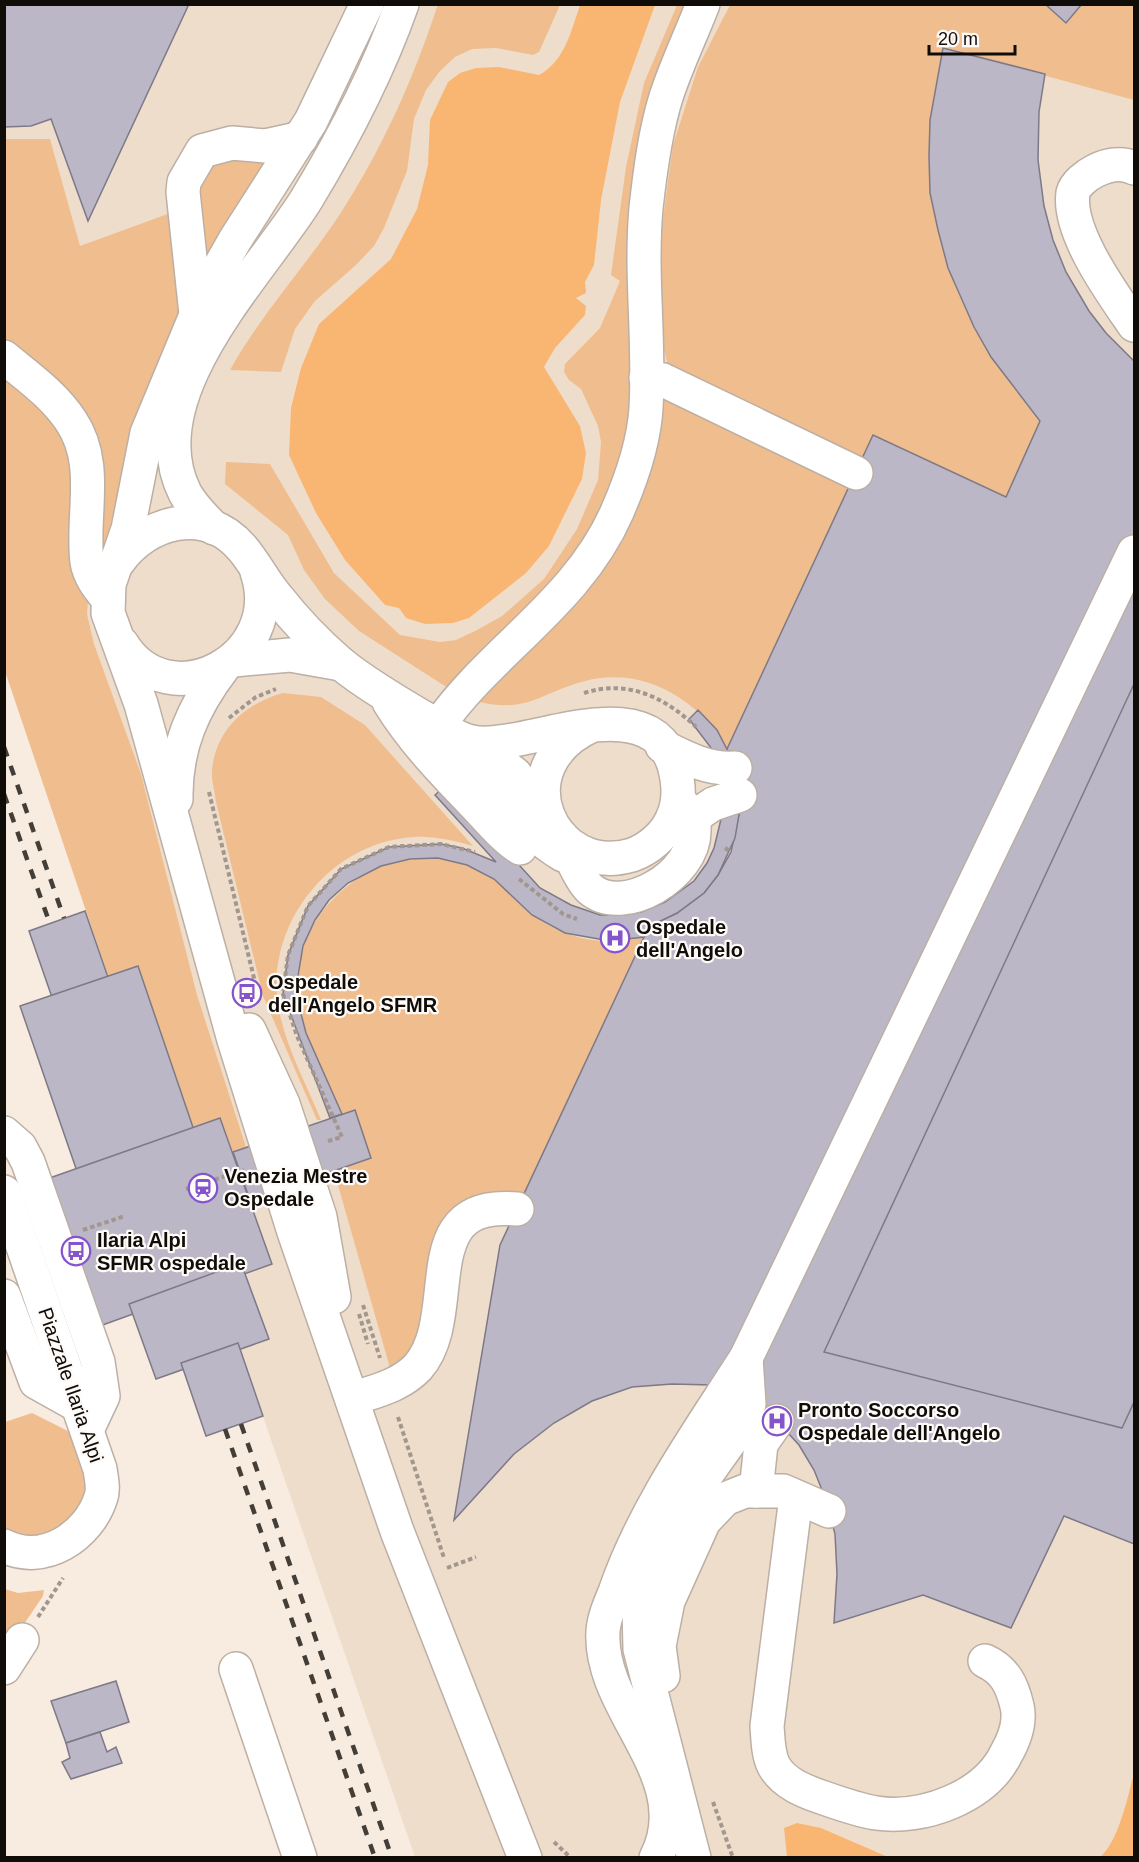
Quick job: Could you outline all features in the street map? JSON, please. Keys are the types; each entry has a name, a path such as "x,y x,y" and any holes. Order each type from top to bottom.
{"street":[{"path":"367,4 322,101 302,138 235,240 206,291 196,314 147,433 128,529 116,564 110,614 141,704 176,824 202,928 283,1104 320,1217 368,1391 410,1563 533,1851"},
{"path":"402,4 387,46 305,200 202,350 178,410 174,438 178,471 185,492 214,528 242,548 296,620 341,664 438,726 475,743 515,774 570,843"},
{"path":"438,726 457,700 498,657 546,614 592,559 605,539 618,511 640,446 646,409 646,210 652,161 666,97 703,4"},
{"path":"196,314 183,192 184,182 202,151 232,143 265,146 302,138"},
{"path":"1134,138 1124,167 1095,171 1078,184 1073,192 1074,211 1092,256 1134,325"},
{"path":"4,357 42,388 73,423 87,462 87,563 127,652 157,673 175,677 198,676 229,664 290,655 341,664"},
{"path":"646,378 663,380 856,473"},
{"path":"116,564 129,546 156,528 178,523 214,528"},
{"path":"656,1857 666,1829 661,1784 611,1678 604,1653 603,1632 629,1554 683,1443 746,1358 1134,552"},
{"path":"176,824 176,785 185,733 198,702 255,634 260,619 261,585 255,567"},
{"path":"382,690 406,729 472,802 517,847 552,863 570,843"},
{"path":"475,743 527,739 593,724 614,722 646,732 662,746 672,760 694,841 683,864 664,883 638,895 609,897 590,889 570,843 543,796 544,776 550,760 574,733 593,724"},
{"path":"438,726 457,754 547,846 570,843 612,858 633,855 651,845 686,809 713,804 737,782 723,769 692,761 662,746"},
{"path":"4,1133 20,1147 28,1162 98,1362 103,1396 83,1418 36,1382 4,1296"},
{"name":"Piazzale Ilaria Alpi","path":"4,1192 100,1468 102,1494 84,1529 52,1549 30,1553 4,1546"},
{"path":"368,1391 403,1379 417,1367 436,1335 446,1250 452,1234 470,1216 493,1207 517,1209"},
{"path":"694,1857 640,1650 638,1619 642,1596 687,1503 731,1440 749,1404 746,1358"},
{"path":"756,1491 761,1444 777,1420"},
{"path":"683,1443 699,1451 704,1461 702,1482"},
{"path":"710,1857 667,1695 659,1646 668,1601 704,1521 725,1499 745,1491 783,1491 829,1511"},
{"path":"796,1497 767,1726 768,1745 774,1766 787,1781 816,1795 879,1814 914,1812 958,1800 988,1781 1001,1764 1017,1727 1018,1711 1014,1690 1000,1668 985,1661"},
{"path":"4,1668 22,1640"},
{"path":"236,1669 300,1857"}],"path":[{"path":"271,684 282,682"},
{"path":"226,722 247,703 279,688"},
{"path":"208,782 244,942 264,1012"},
{"path":"720,857 725,848 726,838"},
{"path":"318,1144 342,1137 297,1036 283,994 288,955 308,906 342,869 388,848 441,844 478,854"},
{"path":"725,848 730,852"},
{"path":"515,875 563,914 581,921"},
{"path":"186,1190 248,1169"},
{"path":"80,1231 125,1216"},
{"path":"361,1297 368,1391"},
{"path":"357,1307 368,1391 451,1579"},
{"path":"447,1568 476,1557"},
{"path":"22,1640 63,1578 56,1577"},
{"path":"711,1799 717,1807 733,1857"},
{"path":"533,1851 571,1857"}],"shaded area":[{"path":"438,4 560,5 539,52 533,55 496,48 472,49 455,57 440,71 426,90 414,119 407,171 384,228 374,246 315,301 295,329 281,372 230,370 255,329 340,214 370,164 408,86"},
{"name":"Ospedale dell'Angelo","path":"4,5 1134,5 1134,1857 415,1857 240,1350 269,1339 245,1274 272,1263 220,1118 193,1127 138,966 108,976 5,671"},
{"path":"580,5 655,5 620,102 601,200 594,265 585,282 586,293 576,298 586,306 585,315 555,348 544,367 580,426 586,453 582,479 549,546 526,573 469,618 453,623 425,624 406,618 399,608 385,605 345,560 316,513 289,455 291,408 301,368 319,324 391,259 417,209 428,165 430,120 448,82 460,73 476,68 499,67 539,75 548,69 561,54"},
{"path":"677,5 694,5 665,74 635,425 592,543 451,690 359,631 325,599 304,570 288,535 225,484 226,462 270,464 334,573 400,635 440,642 456,640 502,616 544,579 577,529 598,480 601,442 598,426 581,389 569,380 564,372 565,364 600,328 620,281 611,275 626,167 644,83"},
{"path":"730,5 1045,5 1066,23 1082,5 1134,5 1134,100 943,48 933,103 930,153 933,201 942,247 957,291 979,334 1006,377 1040,421 1006,497 874,435 859,466 668,366 663,345 657,263 673,145 698,67"},
{"path":"5,139 50,139 80,246 173,212 184,312 128,460 101,559 100,490 5,346"},
{"path":"255,156 268,165 199,279 195,189 217,157"},
{"path":"4,363 64,422 89,588 87,614 94,644 141,774 197,995 246,1147 233,1152 220,1118 193,1127 138,966 108,976 5,671"},
{"path":"663,398 852,481 727,749 701,715 685,702 648,683 628,678 585,681 520,704 475,701 552,623 655,404"},
{"path":"283,693 321,697 365,725 473,846 444,839 422,837 385,842 357,853 332,870 311,891 294,916 283,944 277,973 278,1004 290,1049 321,1120 317,1120 263,996 212,778 215,755 226,730 245,711 257,703"},
{"path":"438,858 481,871 494,878 543,922 570,935 599,941 644,937 522,1197 482,1201 421,1348 390,1368 334,1171 371,1158 355,1110 342,1114 318,1062 299,1008 297,985 299,964 314,924 342,891 360,877 386,864"},
{"path":"32,1413 78,1436 88,1492 73,1522 41,1539 5,1533 5,1422"},
{"path":"5,1589 18,1593 44,1590 43,1596 5,1652"},
{"path":"1134,1773 1134,1857 1100,1857 1117,1830"},
{"path":"797,1823 821,1828 888,1857 787,1857 784,1828"}],"building":[{"path":"4,4 189,4 88,221 51,119 31,126 4,127"},
{"path":"1045,4 1082,4 1066,23"},
{"name":"Ospedale dell'Angelo","path":"943,48 1045,74 1039,112 1038,160 1044,206 1053,240 1066,272 1089,311 1106,333 1134,361 1134,1544 1064,1516 1011,1628 923,1595 834,1623 837,1574 835,1534 826,1500 814,1470 799,1445 777,1421 758,1406 712,1385 672,1384 632,1387 592,1401 554,1423 514,1454 454,1520 500,1245 650,926 677,913 704,893 731,852 740,809 733,761 727,749 873,435 1006,497 1040,421 991,357 974,327 948,268 938,230 930,193 929,156 930,120"},
{"path":"1134,684 1134,1402 1122,1428 824,1352"},
{"path":"698,710 717,730 733,761 740,809 735,838 718,875 704,893 677,913 650,926 644,937 610,941 565,933 532,915 494,879 467,865 438,858 410,859 381,866 348,883 329,900 315,920 303,946 298,976 299,1006 306,1033 342,1114 330,1118 283,994 288,955 308,906 341,869 389,847 441,844 462,848 496,862 435,795 446,785 540,888 571,905 600,915 621,915 641,912 665,902 694,881 707,863 714,848 723,811 724,794 715,753 689,719"},
{"path":"85,911 111,986 55,1006 29,931"},
{"path":"138,966 197,1139 80,1180 20,1006"},
{"path":"355,1110 371,1158 250,1200 233,1152"},
{"path":"220,1118 272,1264 97,1327 44,1180"},
{"path":"241,1263 269,1339 156,1379 129,1304"},
{"path":"238,1343 263,1416 206,1436 181,1363"},
{"path":"116,1681 129,1722 66,1743 51,1701"},
{"path":"100,1732 107,1752 116,1747 122,1763 71,1779 62,1762 70,1758 66,1743"}],"railway":[{"path":"4,747 64,918"},
{"path":"4,794 50,924"},
{"path":"241,1424 392,1858"},
{"path":"225,1429 375,1858"}],"place":[{"name":"Ospedale dell'Angelo","path":"615,938"},
{"name":"Ospedale dell'Angelo SFMR","path":"247,993"},
{"name":"Venezia Mestre Ospedale","path":"203,1188"},
{"name":"Ilaria Alpi SFMR ospedale","path":"76,1251"},
{"name":"Pronto Soccorso Ospedale dell'Angelo","path":"777,1421"}]}
